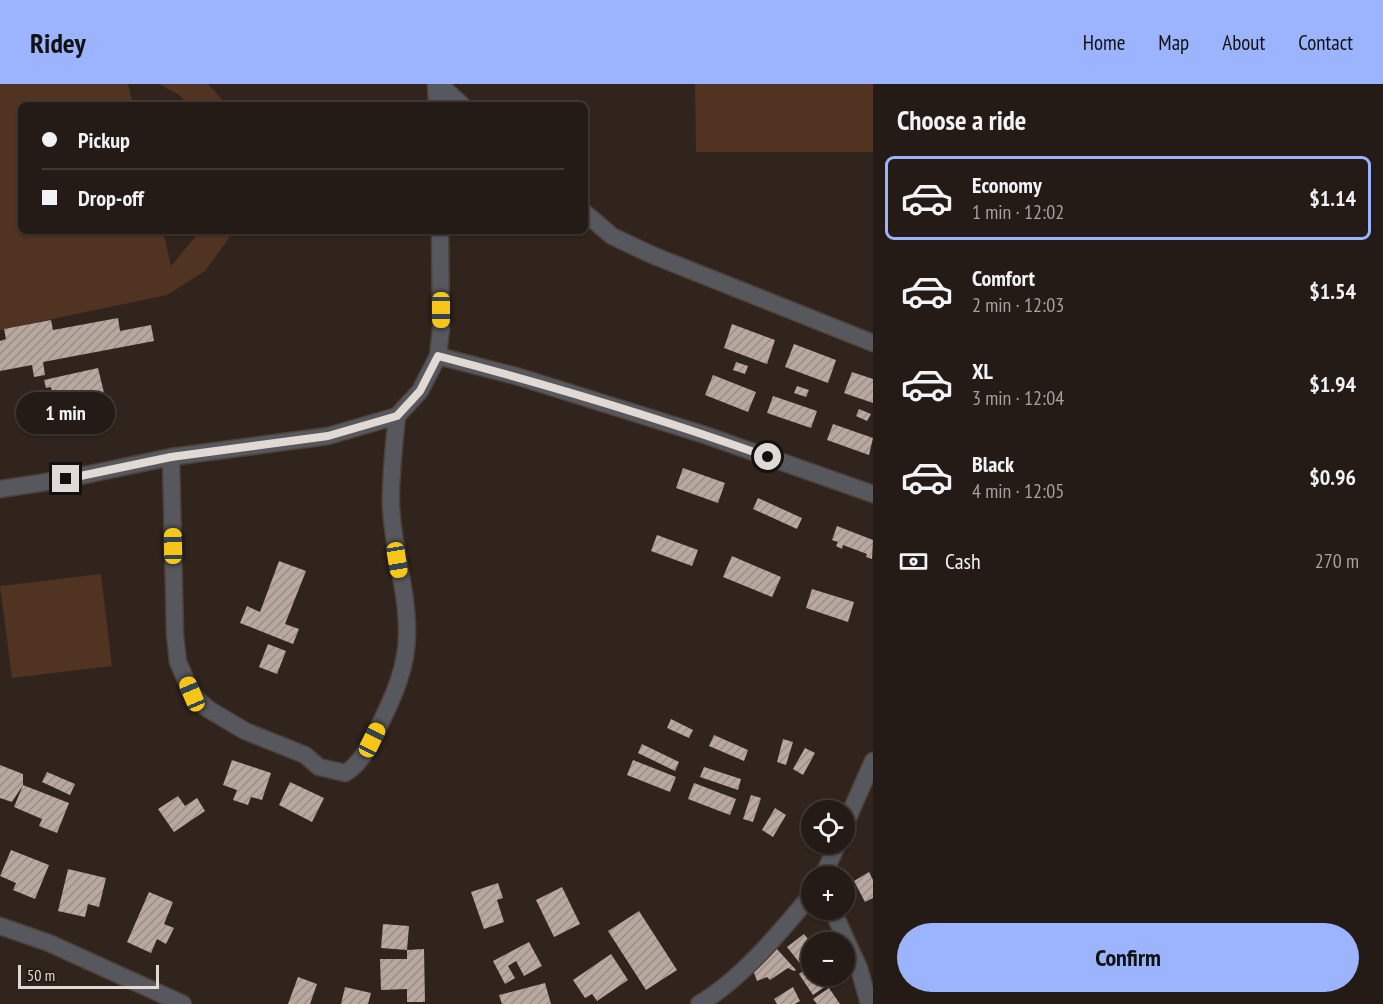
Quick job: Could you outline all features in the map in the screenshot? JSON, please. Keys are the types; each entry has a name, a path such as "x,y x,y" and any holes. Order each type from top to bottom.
{"street":[{"path":"437,102 438,84"},
{"path":"438,84 459,102"},
{"path":"588,216 612,236 652,255 873,343"},
{"path":"0,489 66,479 171,457 328,436 397,416 420,391 438,356 441,329 440,234"},
{"path":"438,356 516,376 705,435 873,494"},
{"path":"171,457 175,635 178,662 192,694 208,709 245,731 305,754 319,767 345,773 355,768 363,751 372,740 394,692 405,659 406,608 391,508 397,416"},
{"path":"855,802 873,761"},
{"path":"699,1004 746,966 801,907"},
{"path":"837,920 859,968 869,1004"},
{"path":"0,926 49,944 183,1004"}],"shaded area":[{"path":"0,84 128,84 132,102 18,102 18,234 164,234 171,266 198,234 232,234 205,271 167,295 0,330"},
{"path":"159,84 208,84 224,102 186,102 179,95"},
{"path":"695,84 873,84 873,152 696,152"},
{"path":"101,574 112,666 12,678 0,586"}],"building":[{"path":"118,318 120,331 151,325 154,341 43,362 45,375 34,377 32,365 0,371 0,341 6,339 4,329 51,320 53,330"},
{"path":"732,324 775,340 767,364 724,348"},
{"path":"794,344 836,360 828,383 785,367"},
{"path":"736,362 748,366 745,374 733,370"},
{"path":"98,368 105,397 56,409 51,387 46,388 44,380"},
{"path":"852,372 873,379 873,403 844,393"},
{"path":"713,375 756,392 748,412 705,395"},
{"path":"797,386 809,390 806,397 794,393"},
{"path":"773,396 817,411 811,428 767,413"},
{"path":"859,409 871,414 867,421 856,416"},
{"path":"833,424 873,438 869,455 827,440"},
{"path":"683,468 725,483 718,503 676,488"},
{"path":"758,498 802,518 797,529 753,509"},
{"path":"837,526 873,540 872,559 866,557 867,554 843,545 842,549 836,546 838,542 832,540"},
{"path":"657,535 698,550 692,566 651,551"},
{"path":"732,556 781,577 772,597 723,577"},
{"path":"279,561 306,571 285,624 299,629 293,644 240,623 247,606 260,612"},
{"path":"812,589 854,602 848,622 806,608"},
{"path":"268,644 286,651 277,674 259,667"},
{"path":"671,719 693,730 689,738 667,728"},
{"path":"714,735 748,750 744,761 709,746"},
{"path":"783,739 793,742 786,765 777,762"},
{"path":"642,744 679,762 675,771 638,753"},
{"path":"805,748 815,753 803,775 793,769"},
{"path":"232,760 271,773 262,800 251,797 248,805 233,800 237,790 223,785"},
{"path":"633,760 676,777 670,792 627,775"},
{"path":"0,765 23,774 23,785 12,802 0,798"},
{"path":"704,767 741,779 738,790 700,777"},
{"path":"47,772 75,784 70,795 42,782"},
{"path":"290,782 324,798 312,822 279,805"},
{"path":"694,783 736,799 730,815 688,799"},
{"path":"23,785 69,803 57,833 39,826 42,819 14,807"},
{"path":"751,795 761,798 753,822 743,819"},
{"path":"178,796 185,806 197,798 205,811 174,832 158,809"},
{"path":"775,808 786,815 773,837 762,830"},
{"path":"11,850 49,865 35,899 13,890 16,883 0,876"},
{"path":"68,869 106,878 99,907 88,904 85,917 58,911"},
{"path":"869,872 873,880 873,898 865,902 855,880"},
{"path":"498,883 503,898 497,900 504,922 484,929 471,892"},
{"path":"562,887 580,924 554,937 536,900"},
{"path":"149,892 173,902 164,924 174,928 166,944 157,939 151,953 127,942"},
{"path":"639,911 677,970 646,990 608,931"},
{"path":"383,924 409,926 407,950 381,948"},
{"path":"801,936 801,965 787,947"},
{"path":"529,942 542,966 524,976 516,961 508,966 515,978 505,984 493,961"},
{"path":"776,948 796,970 788,968 770,980 767,977 757,981 753,970"},
{"path":"424,949 425,1002 407,1002 407,989 381,990 380,959 407,959 407,950"},
{"path":"611,954 628,980 597,1001 592,994 585,998 573,980"},
{"path":"298,977 317,984 310,1004 288,1004"},
{"path":"545,983 551,1004 502,1004 499,995"},
{"path":"807,986 826,986 813,995"},
{"path":"345,987 371,993 368,1004 341,1004"},
{"path":"793,987 800,1001 795,1004 777,1004 774,999"},
{"path":"829,988 840,1004 817,1004 813,999"}],"route":[{"path":"66,479 171,457 328,436 397,416 420,391 438,356 516,376 768,457"}]}
